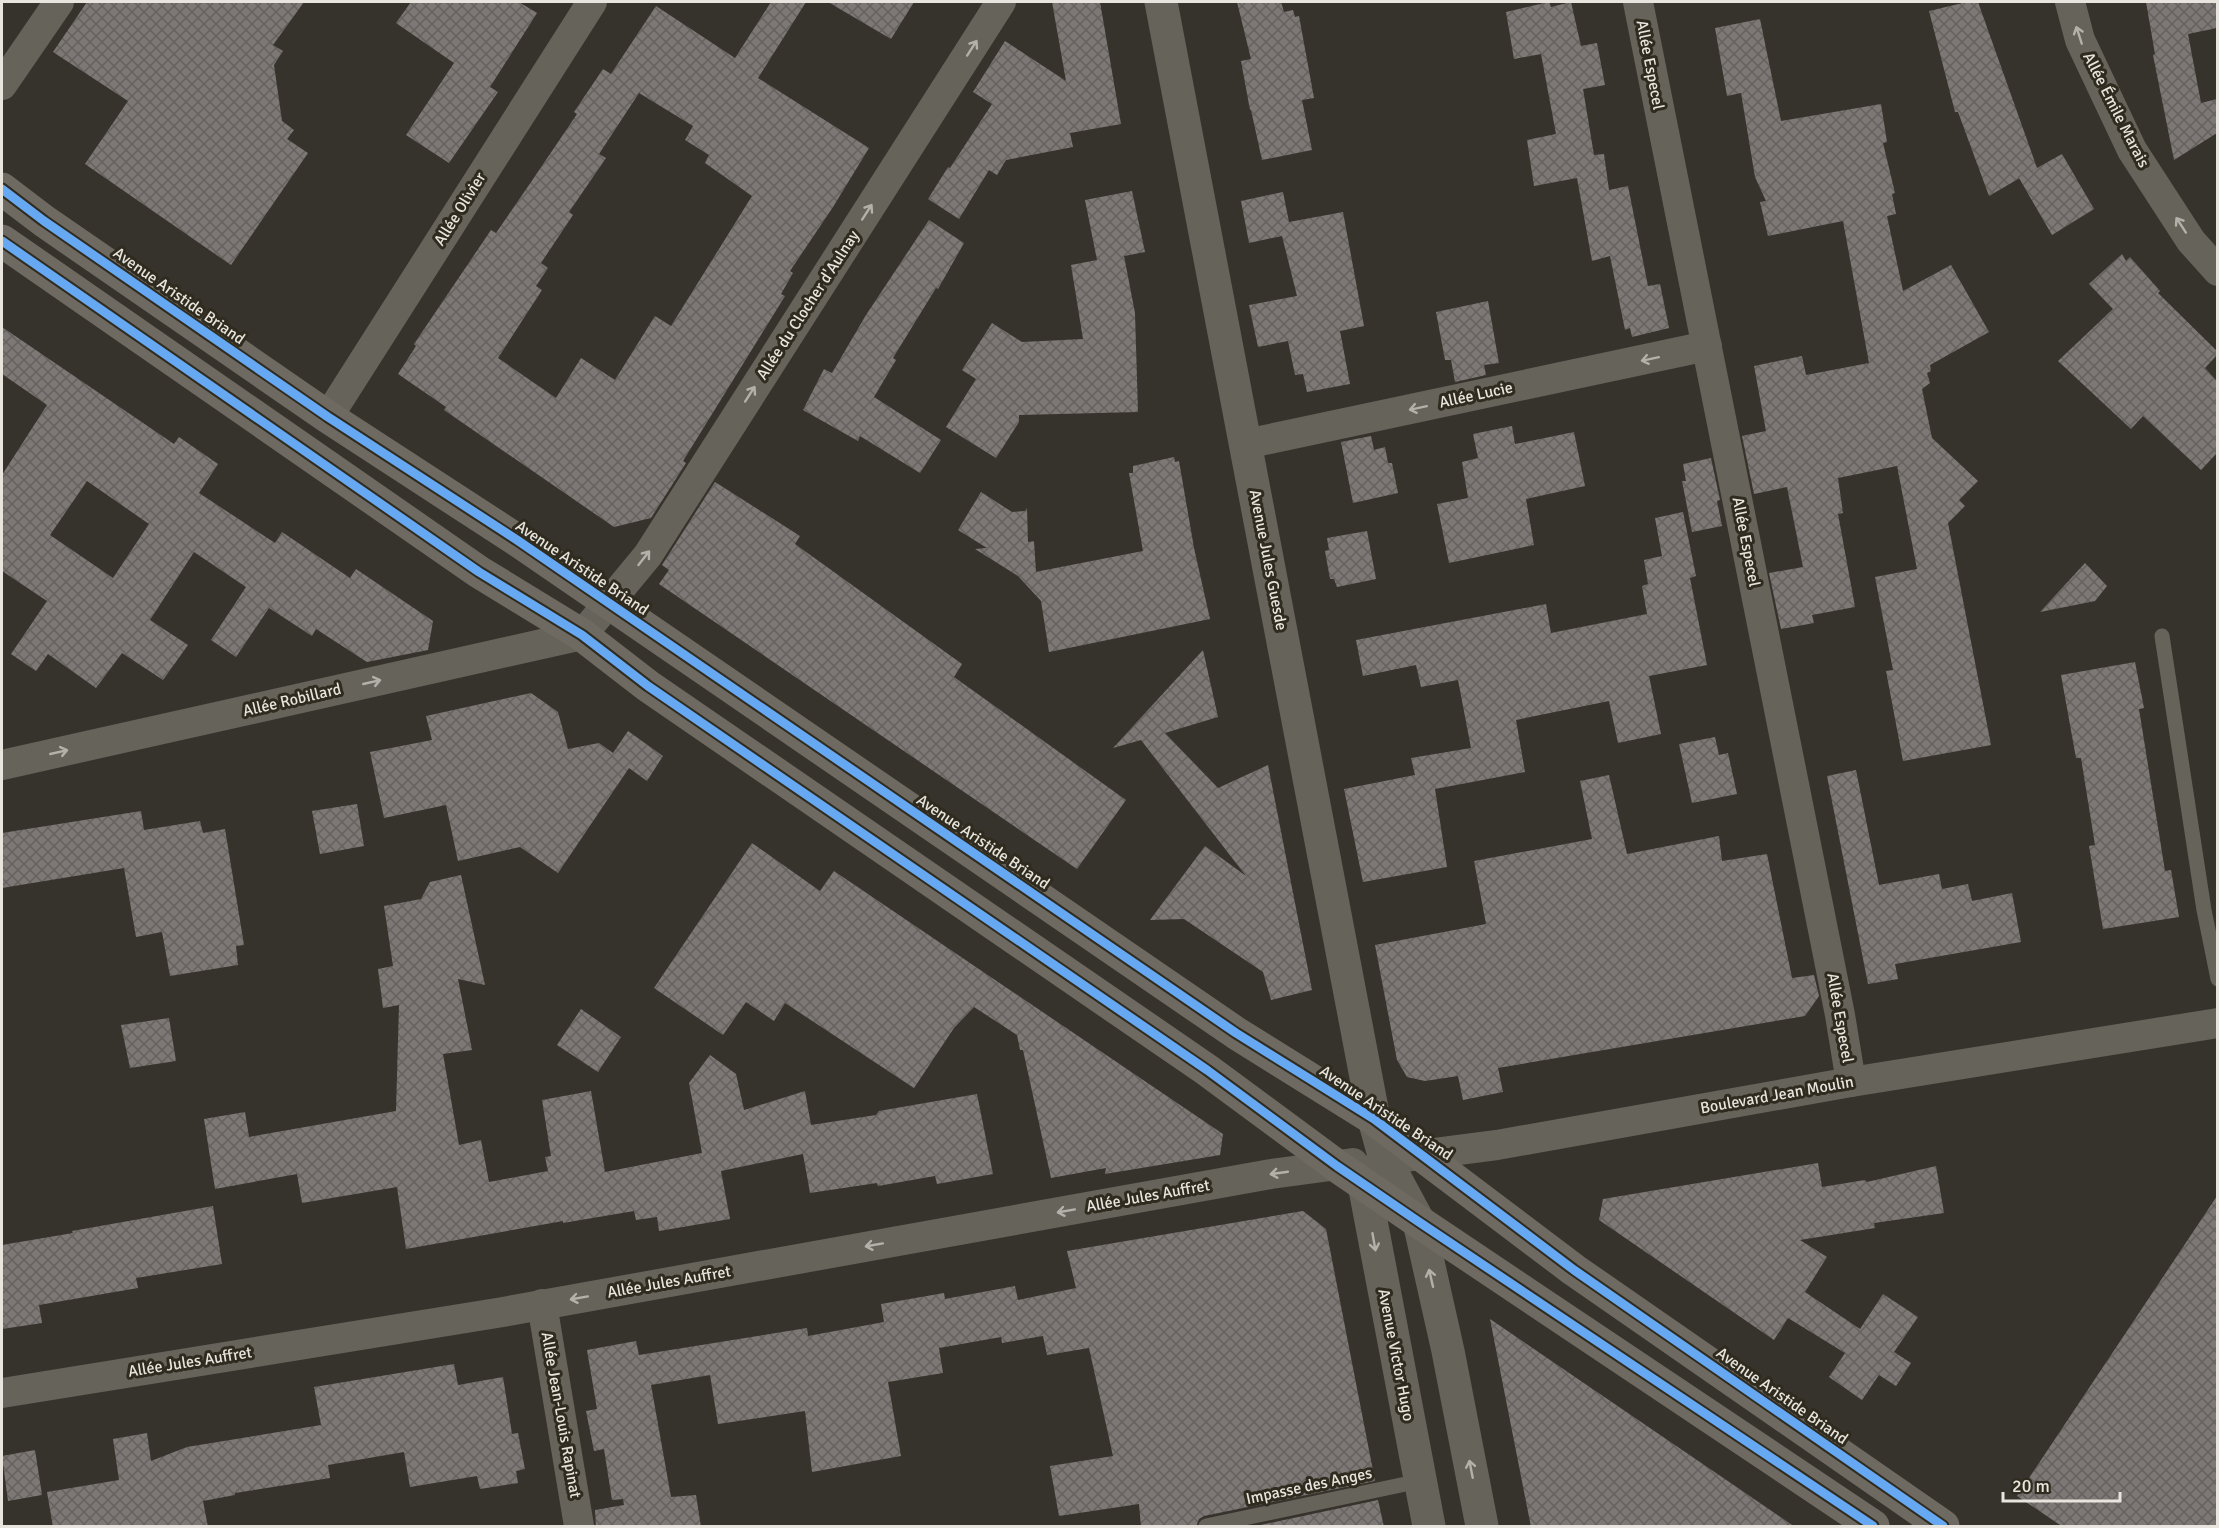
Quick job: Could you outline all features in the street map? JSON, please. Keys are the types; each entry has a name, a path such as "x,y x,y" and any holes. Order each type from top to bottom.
{"main road":[{"name":"Avenue Aristide Briand","path":"2,189 44,221 328,417 517,540 1209,1014 1374,1119 1574,1270 1943,1527"},
{"path":"2,241 479,572 582,635 648,686 1207,1070 1336,1166 1873,1527"}],"street":[{"path":"2,85 59,2"},
{"name":"Allée Olivier","path":"328,417 592,2"},
{"name":"Allée du Clocher d'Aulnay","path":"582,635 648,555 1001,2"},
{"name":"Avenue Jules Guesde","path":"1161,2 1374,1119 1385,1159 1419,1222"},
{"name":"Allée Especel","path":"1638,2 1838,1003 1851,1082"},
{"name":"Allée Émile Marais","path":"2070,2 2080,40 2132,150 2191,241 2217,271"},
{"name":"Allée Lucie","path":"1246,444 1707,346"},
{"name":"Allée Robillard","path":"2,765 582,635"},
{"name":"Boulevard Jean Moulin","path":"1336,1166 1497,1144 1851,1082 2217,1023"},
{"path":"1364,1184 1385,1159"},
{"name":"Allée Jules Auffret","path":"2,1393 542,1304 1259,1176 1336,1166"},
{"name":"Avenue Victor Hugo","path":"1364,1184 1429,1527"},
{"path":"1419,1222 1448,1351 1482,1527"},
{"name":"Allée Jean-Louis Rapinat","path":"542,1304 579,1527"}],"lane":[{"path":"2162,636 2204,910 2217,979"},
{"name":"Impasse des Anges","path":"1206,1527 1420,1481"}],"building":[{"path":"87,2 304,2 273,45 283,51 274,65 282,121 294,130 287,139 308,153 231,265 85,164 128,101 53,52"},
{"path":"411,2 519,2 537,13 490,87 498,92 449,163 406,135 454,63 396,23"},
{"path":"771,2 806,2 758,78 869,148 790,271 793,273 781,294 785,296 683,461 686,463 651,518 614,527 444,410 446,407 398,374 416,346 414,344 491,230 496,233 577,114 574,112 603,69 611,74 656,6 735,58","holes":["639,93 693,126 685,140 709,155 705,163 752,196 671,326 655,316 615,380 581,358 556,398 498,358 542,290 536,286 548,268 541,263 573,215 569,212 606,158 599,154"]},
{"path":"828,2 914,2 891,39"},
{"path":"1052,2 1100,2 1121,124 1070,133 1073,147 1006,160 997,175 989,170 959,219 928,199 992,104 973,92 1005,41 1066,81"},
{"path":"1237,2 1281,2 1284,12 1293,10 1295,17 1299,16 1314,98 1302,100 1312,150 1262,160 1241,61 1251,59"},
{"path":"1549,2 1551,7 1571,2 1581,46 1597,43 1605,85 1583,89 1594,155 1604,154 1609,190 1628,186 1648,286 1660,284 1669,328 1632,337 1630,328 1625,330 1610,256 1592,261 1577,178 1534,186 1527,140 1556,134 1541,54 1514,59 1506,12"},
{"path":"1967,2 1978,2 2037,168 1989,196 1958,112 1955,112 1929,11"},
{"path":"2146,2 2217,2 2217,28 2188,34 2201,103 2217,99 2217,133 2174,160 2153,55 2155,54"},
{"path":"1760,19 1781,121 1881,104 1887,142 1883,143 1895,193 1892,194 1896,214 1887,216 1903,291 1951,265 1989,332 1930,365 1931,371 1927,373 1930,383 1922,389 1932,438 1978,481 1959,500 1965,506 1948,523 1991,745 1903,761 1886,671 1893,670 1875,577 1917,569 1897,466 1838,478 1843,513 1838,514 1855,607 1812,615 1814,623 1781,629 1769,573 1803,567 1787,487 1754,494 1742,436 1766,431 1754,366 1802,356 1806,375 1869,363 1843,221 1768,236 1760,202 1766,201 1755,177 1741,93 1727,96 1715,28"},
{"path":"2062,154 2094,209 2052,235 2019,178"},
{"path":"1132,191 1145,252 1124,256 1135,313 1138,412 1019,415 1019,422 996,458 946,427 976,379 962,370 992,323 1022,342 1083,339 1071,265 1097,260 1085,200"},
{"path":"1283,192 1289,222 1343,212 1364,326 1340,331 1350,384 1307,392 1303,374 1295,375 1288,341 1258,347 1249,305 1297,296 1282,236 1249,243 1241,201"},
{"path":"929,220 964,243 938,289 936,288 893,358 896,360 874,397 941,440 920,473 860,436 858,441 803,410 824,369 832,373 866,315"},
{"path":"2122,254 2126,261 2130,257 2160,291 2158,293 2217,351 2217,355 2205,368 2217,381 2217,453 2201,470 2143,416 2131,429 2058,361 2113,309 2089,284"},
{"path":"1488,301 1499,363 1484,365 1486,375 1455,382 1451,360 1445,360 1436,312"},
{"path":"2,327 174,444 179,437 218,464 199,493 275,543 282,532 350,578 356,569 433,621 428,650 367,662 316,629 312,636 269,608 236,657 211,640 246,587 194,552 150,620 188,645 163,680 122,653 96,688 48,654 36,671 11,654 47,601 2,571 2,475 47,405 2,374","holes":["87,481 149,524 113,578 50,535"]},
{"path":"1512,426 1515,444 1574,432 1585,486 1526,499 1534,545 1449,563 1437,504 1468,498 1462,462 1478,458 1473,434"},
{"path":"1371,436 1374,450 1385,447 1388,463 1392,463 1398,493 1353,503 1341,442"},
{"path":"1174,457 1175,462 1179,461 1194,548 1210,619 1049,652 1041,601 1018,576 975,549 987,548 958,530 981,492 1012,512 1025,511 1027,508 1028,542 1034,541 1036,572 1143,551 1129,473 1133,473 1133,466"},
{"path":"1711,458 1720,500 1717,501 1722,526 1692,532 1682,481 1686,481 1683,464"},
{"path":"715,482 800,536 795,544 962,664 954,677 1126,800 1077,869 659,584 669,570 662,565"},
{"path":"1683,512 1696,576 1690,578 1707,665 1649,676 1661,734 1618,743 1609,701 1516,720 1525,772 1435,789 1447,867 1363,882 1344,789 1415,775 1411,758 1471,748 1458,680 1421,687 1416,665 1363,676 1356,640 1546,604 1551,633 1647,614 1642,586 1648,584 1644,560 1662,556 1655,518"},
{"path":"1367,531 1376,579 1337,587 1334,579 1330,579 1325,551 1329,550 1327,538"},
{"path":"2085,563 2107,586 2095,601 2040,612"},
{"path":"1203,650 1218,717 1165,733 1218,788 1268,765 1312,990 1271,1000 1263,972 1184,919 1150,920 1205,846 1246,876 1141,740 1113,748"},
{"path":"2135,662 2144,708 2139,709 2165,871 2171,870 2179,917 2103,929 2089,846 2095,845 2081,758 2076,758 2061,675"},
{"path":"531,693 558,712 568,749 599,743 613,753 628,731 663,756 647,781 629,768 558,873 520,847 458,861 446,805 384,818 370,752 432,740 426,716"},
{"path":"1715,737 1719,755 1728,753 1737,794 1692,803 1679,744"},
{"path":"1856,770 1879,885 1939,874 1942,889 1968,884 1972,901 2012,893 2021,942 1895,964 1898,979 1868,984 1827,776"},
{"path":"1609,775 1627,854 1719,836 1722,861 1767,854 1792,978 1814,975 1819,996 1805,1016 1498,1068 1503,1092 1463,1100 1458,1076 1425,1081 1407,1077 1397,1060 1375,945 1486,924 1474,861 1592,839 1580,781"},
{"path":"357,804 364,846 320,854 312,811"},
{"path":"141,811 144,830 200,821 203,833 225,829 244,945 236,946 238,965 170,976 162,932 136,937 124,868 2,888 2,833"},
{"path":"752,843 820,891 834,871 1223,1134 1220,1155 1105,1174 1106,1168 1051,1178 1023,1050 1020,1050 1017,1035 974,1007 954,1028 914,1088 785,1003 774,1021 746,1002 723,1035 654,988"},
{"path":"461,875 485,985 458,979 472,1050 443,1054 459,1145 481,1140 489,1182 548,1171 545,1157 551,1156 542,1100 591,1091 605,1172 702,1153 689,1083 710,1055 736,1074 744,1110 805,1091 811,1125 876,1115 879,1111 977,1094 993,1174 937,1184 935,1176 878,1186 877,1183 810,1193 803,1154 721,1171 730,1219 659,1231 657,1217 636,1220 634,1211 563,1223 563,1221 406,1249 397,1187 302,1203 297,1174 215,1189 204,1119 245,1112 249,1137 396,1111 399,1005 383,1008 378,969 393,966 384,906 421,899 430,882"},
{"path":"581,1009 621,1037 598,1072 557,1045"},
{"path":"169,1018 176,1061 130,1068 121,1025"},
{"path":"1818,1163 1822,1187 1865,1180 1867,1182 1936,1166 1944,1213 1874,1223 1875,1228 1800,1240 1827,1257 1805,1292 1860,1329 1883,1294 1918,1317 1894,1352 1911,1363 1896,1386 1879,1375 1862,1400 1829,1377 1845,1353 1788,1318 1774,1340 1599,1220 1603,1199"},
{"path":"2217,1196 2217,1527 2063,1527 2017,1496"},
{"path":"213,1206 222,1264 136,1278 138,1288 39,1305 42,1323 2,1329 2,1245"},
{"path":"1303,1211 1326,1229 1375,1481 1204,1516 1199,1519 1196,1527 1141,1527 1139,1504 1059,1516 1050,1466 1113,1456 1089,1348 1047,1355 1043,1336 1002,1343 1001,1337 939,1348 943,1373 888,1382 901,1456 812,1472 805,1411 718,1424 710,1375 651,1385 671,1497 696,1495 701,1527 596,1527 595,1510 624,1505 623,1499 612,1500 604,1449 594,1451 586,1411 597,1409 587,1350 636,1341 639,1355 807,1328 808,1336 884,1322 881,1304 944,1293 945,1299 1015,1286 1018,1300 1076,1288 1067,1251"},
{"path":"1490,1319 1738,1488 1795,1527 1531,1527"},
{"path":"454,1364 458,1385 503,1377 512,1434 518,1433 525,1469 516,1471 518,1483 480,1489 477,1476 410,1487 404,1452 328,1465 330,1478 235,1493 235,1495 203,1501 208,1527 53,1527 47,1492 119,1480 113,1439 147,1433 151,1461 187,1447 321,1425 314,1387"},
{"path":"35,1450 42,1495 8,1501 2,1456"},
{"path":"1378,1500 1384,1527 1251,1527"}],"cycle path":[{"path":"2,189 44,221 328,417 517,540 1236,1033 1374,1119 1574,1270 1943,1526"},
{"path":"2,241 479,572 582,635 648,686 1207,1070 1337,1166 1873,1526"}]}
